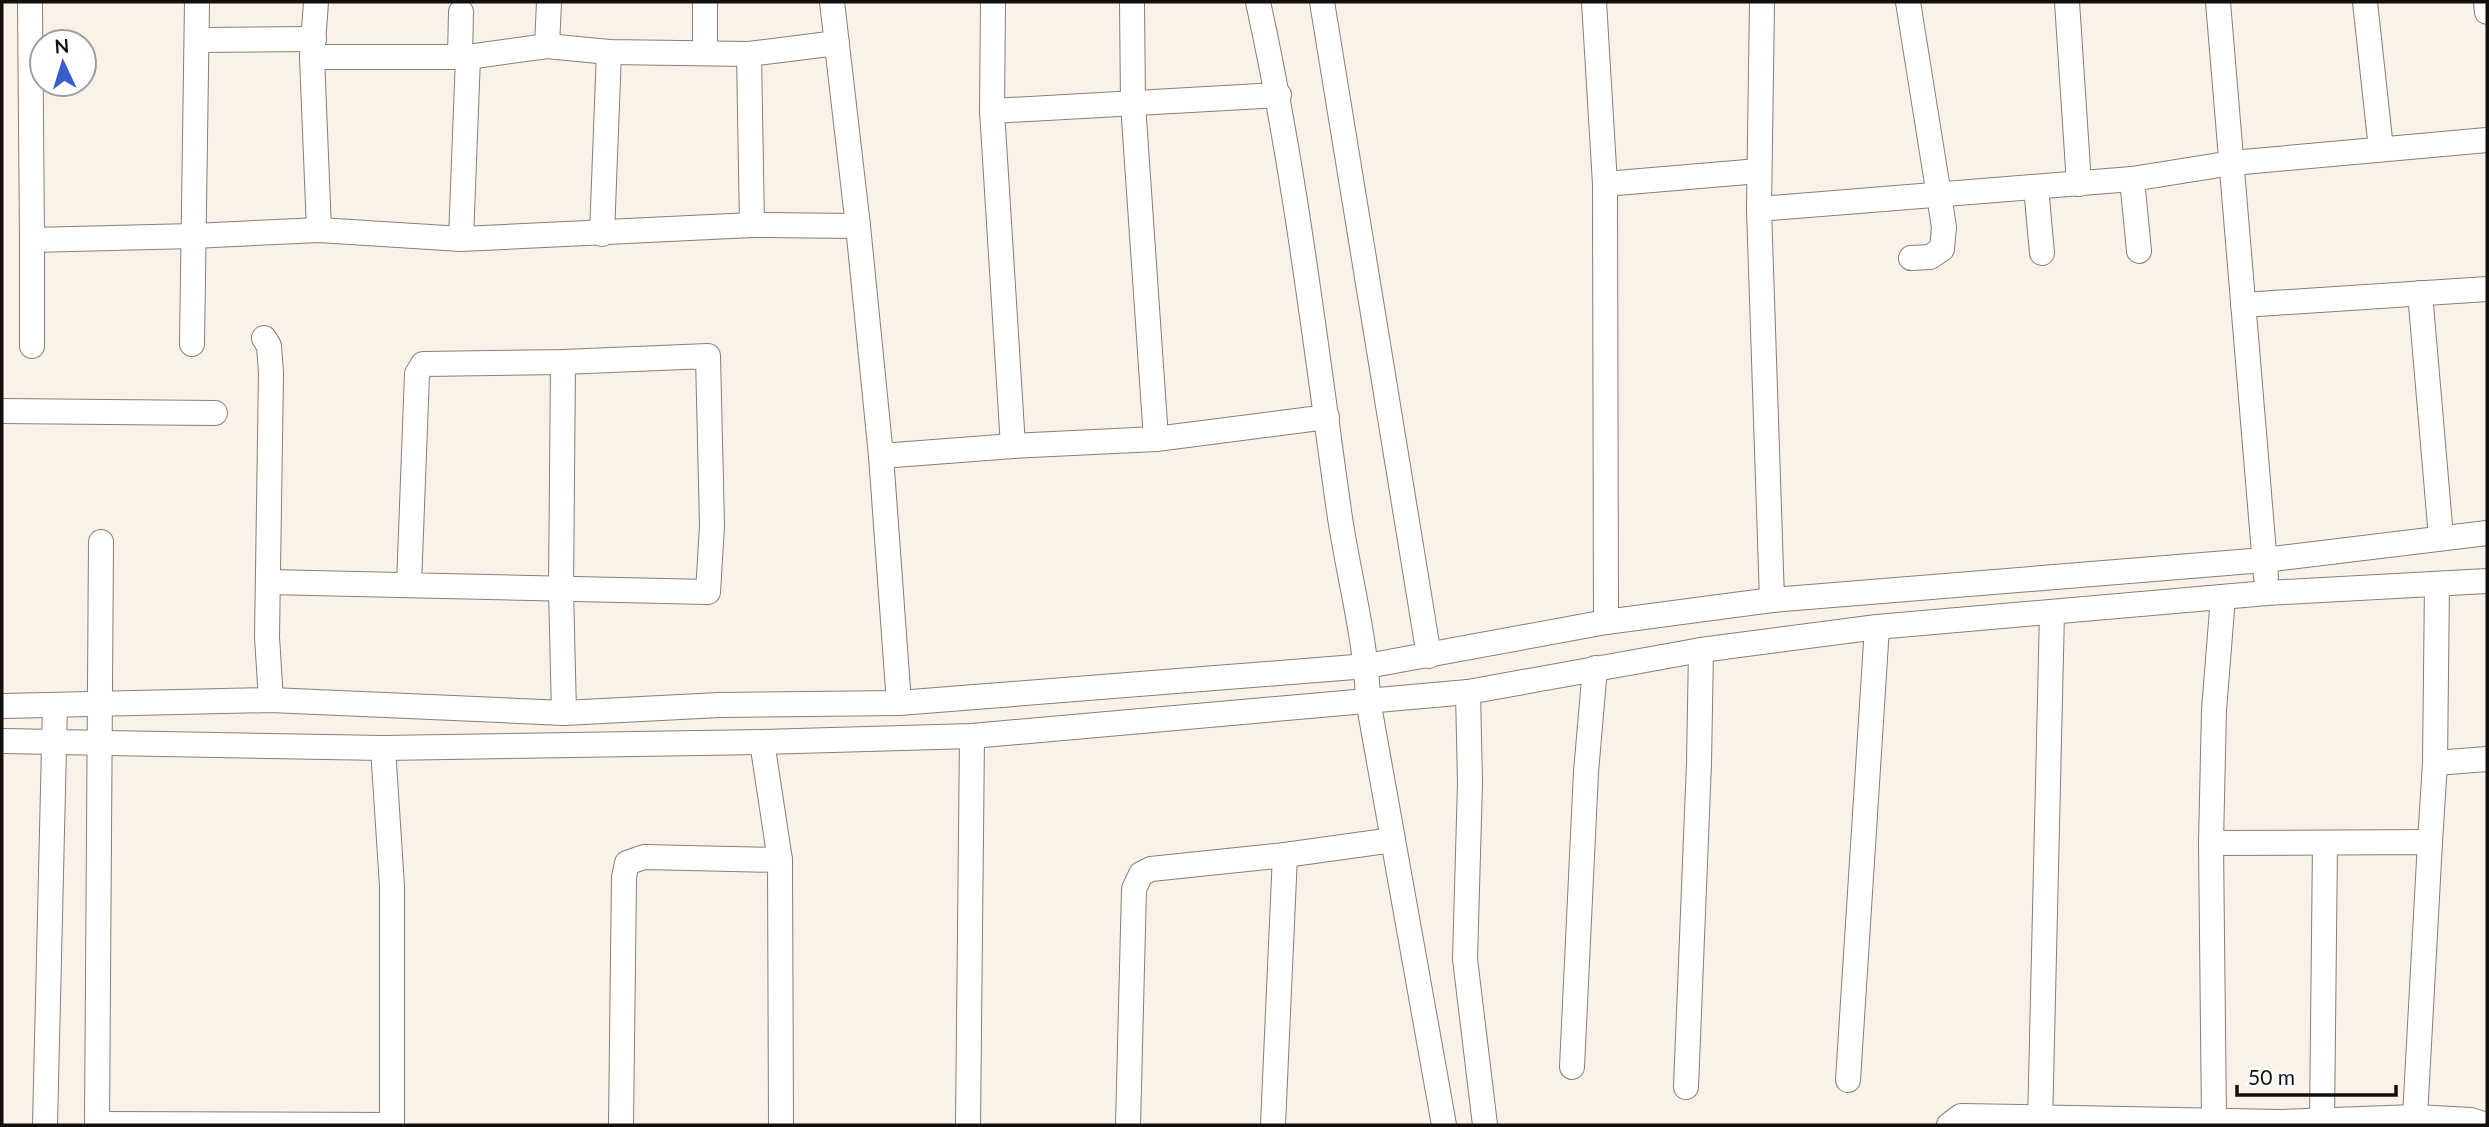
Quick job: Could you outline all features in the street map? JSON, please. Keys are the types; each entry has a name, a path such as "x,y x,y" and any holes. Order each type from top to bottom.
{"street":[{"path":"30,2 32,346"},
{"path":"192,344 197,2"},
{"path":"316,2 313,48 319,230"},
{"path":"547,46 549,2"},
{"path":"705,2 705,53"},
{"path":"832,2 881,456 899,703"},
{"path":"993,2 992,111 1013,446"},
{"path":"1132,2 1133,104 1156,439"},
{"path":"1258,2 1279,96 1310,288 1339,513 1367,666 1368,701 1444,1125"},
{"path":"1322,2 1429,656"},
{"path":"1594,2 1605,184 1606,622"},
{"path":"1762,2 1759,209 1772,600"},
{"path":"1908,2 1944,228 1942,249 1930,257 1911,258"},
{"path":"2067,2 2079,184"},
{"path":"2218,2 2267,593"},
{"path":"2365,2 2381,149"},
{"path":"2486,2 2487,12"},
{"path":"461,12 464,56 461,239"},
{"path":"197,40 464,56 547,46 609,52 749,54 837,43"},
{"path":"602,233 609,52"},
{"path":"749,54 752,225"},
{"path":"992,111 1279,96"},
{"path":"1759,209 2132,179 2232,163 2487,139"},
{"path":"1605,184 1759,172"},
{"path":"2132,179 2139,251"},
{"path":"2036,187 2042,253"},
{"path":"32,240 319,230 461,239 752,225 858,226"},
{"path":"2243,305 2487,289"},
{"path":"2420,293 2441,537"},
{"path":"264,338 269,346 271,373 267,637 271,700"},
{"path":"268,582 708,592 712,526 708,355 563,362 423,364 417,374 409,585"},
{"path":"563,362 561,590 564,713"},
{"path":"2,411 215,413"},
{"path":"881,456 1156,439 1328,417"},
{"path":"2,706 271,700 564,713 719,705 899,703 1367,666 1606,622 1772,600 2264,560 2487,533"},
{"path":"102,542 97,1124 392,1125 392,886 383,748"},
{"path":"2,741 383,748 762,743 972,736 1468,692 1701,650 1877,627 2267,593 2487,581"},
{"path":"2414,1121 2435,763 2437,584"},
{"path":"2214,1119 2211,843 2214,710 2223,597"},
{"path":"2040,1121 2052,612"},
{"path":"1848,1080 1877,627"},
{"path":"1686,1087 1701,650"},
{"path":"1572,1067 1586,772 1595,668"},
{"path":"1468,692 1470,783 1465,959 1485,1125"},
{"path":"45,1125 55,705"},
{"path":"968,1125 972,736"},
{"path":"762,743 780,860 781,1125"},
{"path":"2435,763 2487,759"},
{"path":"1128,1125 1134,889 1141,874 1151,869 1285,855 1393,839"},
{"path":"2211,843 2430,842"},
{"path":"2322,1122 2325,843"},
{"path":"1273,1125 1285,855"},
{"path":"621,1125 624,877 627,863 644,857 780,860"},
{"path":"1949,1125 1961,1115 2040,1121 2160,1122 2214,1119 2281,1124 2471,1120 2486,1125"}]}
